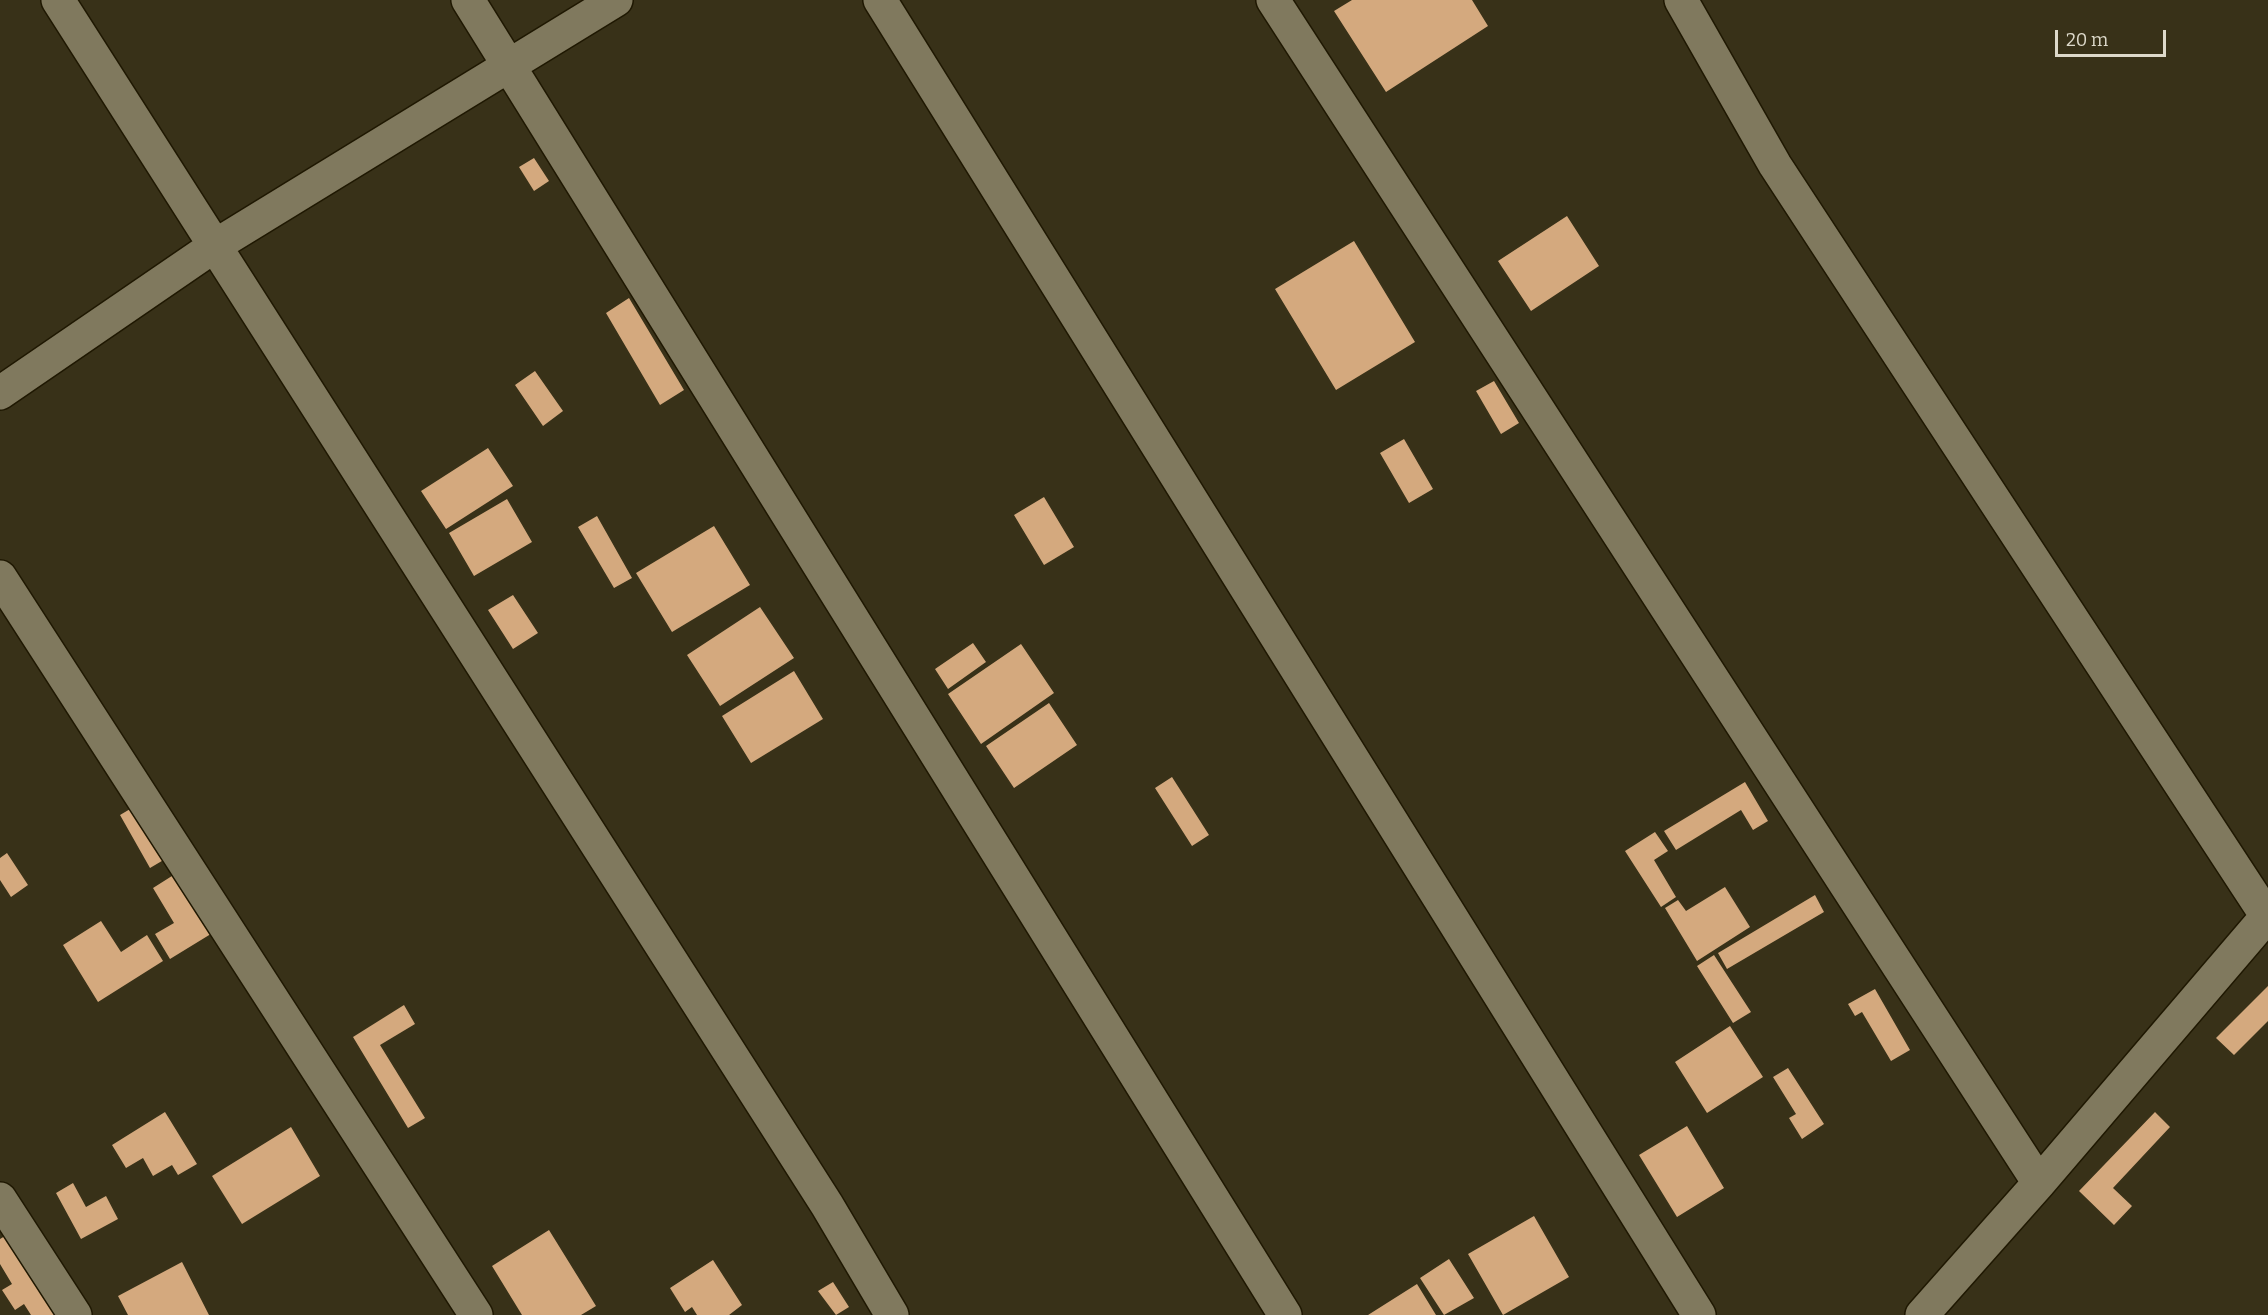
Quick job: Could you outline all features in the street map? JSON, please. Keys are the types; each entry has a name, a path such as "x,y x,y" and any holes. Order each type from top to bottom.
{"street":[{"path":"58,0 213,247 827,1205 892,1315"},
{"path":"468,0 1285,1315"},
{"path":"0,393 213,247 616,0"},
{"path":"880,0 1699,1315"},
{"path":"1273,0 2039,1183"},
{"path":"1681,0 1775,165 2268,916 2039,1183 1922,1315"},
{"path":"0,577 476,1315"},
{"path":"0,1199 75,1315"}],"building":[{"path":"1352,0 1472,0 1488,26 1386,92 1334,11"},
{"path":"534,158 549,181 534,191 519,167"},
{"path":"1567,216 1599,266 1531,311 1498,261"},
{"path":"1354,241 1415,342 1336,390 1275,289"},
{"path":"629,298 684,390 660,405 606,313"},
{"path":"535,371 563,411 543,426 515,385"},
{"path":"1494,381 1519,423 1501,434 1476,391"},
{"path":"1404,439 1433,489 1409,503 1380,453"},
{"path":"488,448 513,486 446,529 421,491"},
{"path":"1044,497 1074,547 1044,565 1014,515"},
{"path":"507,499 532,542 474,576 449,533"},
{"path":"597,516 632,578 614,588 578,527"},
{"path":"714,526 750,585 672,632 636,573"},
{"path":"513,595 538,633 513,649 488,610"},
{"path":"760,607 794,658 720,706 687,655"},
{"path":"973,643 986,662 948,689 935,669"},
{"path":"1021,644 1054,693 981,744 948,694"},
{"path":"794,671 823,719 751,763 722,716"},
{"path":"1049,703 1077,745 1014,788 986,746"},
{"path":"1172,777 1209,835 1192,846 1155,788"},
{"path":"1745,782 1768,821 1753,830 1741,810 1676,850 1664,831"},
{"path":"142,802 172,855 150,868 120,815"},
{"path":"1655,832 1668,851 1654,860 1676,897 1661,907 1625,851"},
{"path":"7,853 28,885 11,897 0,880 0,858"},
{"path":"183,869 219,929 170,959 155,934 174,923 153,888"},
{"path":"1725,887 1750,927 1697,961 1665,908 1678,900 1686,911"},
{"path":"1815,895 1824,912 1727,969 1718,953"},
{"path":"101,921 121,952 147,935 163,961 98,1002 63,945"},
{"path":"1714,955 1751,1012 1733,1023 1697,966"},
{"path":"2268,986 2268,1021 2234,1055 2216,1038"},
{"path":"1875,989 1910,1050 1891,1061 1862,1012 1855,1016 1848,1004"},
{"path":"404,1005 415,1024 380,1045 425,1118 408,1128 353,1037"},
{"path":"1730,1026 1763,1077 1707,1113 1675,1062"},
{"path":"1788,1068 1824,1124 1802,1139 1789,1118 1796,1114 1773,1077"},
{"path":"165,1112 197,1164 178,1175 172,1165 153,1176 143,1158 126,1168 112,1145"},
{"path":"2155,1112 2170,1127 2113,1188 2132,1206 2114,1225 2079,1191"},
{"path":"1687,1126 1724,1188 1677,1217 1639,1155"},
{"path":"291,1127 320,1176 242,1224 212,1176"},
{"path":"73,1183 86,1207 106,1196 118,1219 81,1239 56,1193"},
{"path":"1534,1216 1569,1277 1503,1315 1468,1254"},
{"path":"549,1230 596,1306 581,1315 522,1315 492,1266"},
{"path":"10,1233 56,1315 31,1315 24,1304 15,1310 2,1290 12,1284 0,1264 0,1239"},
{"path":"1449,1259 1474,1298 1444,1315 1420,1278"},
{"path":"713,1260 742,1305 729,1315 697,1315 692,1307 685,1312 670,1288"},
{"path":"182,1262 209,1315 128,1315 118,1296"},
{"path":"833,1282 849,1307 836,1315 818,1291"},
{"path":"1417,1284 1436,1315 1368,1315"}]}
